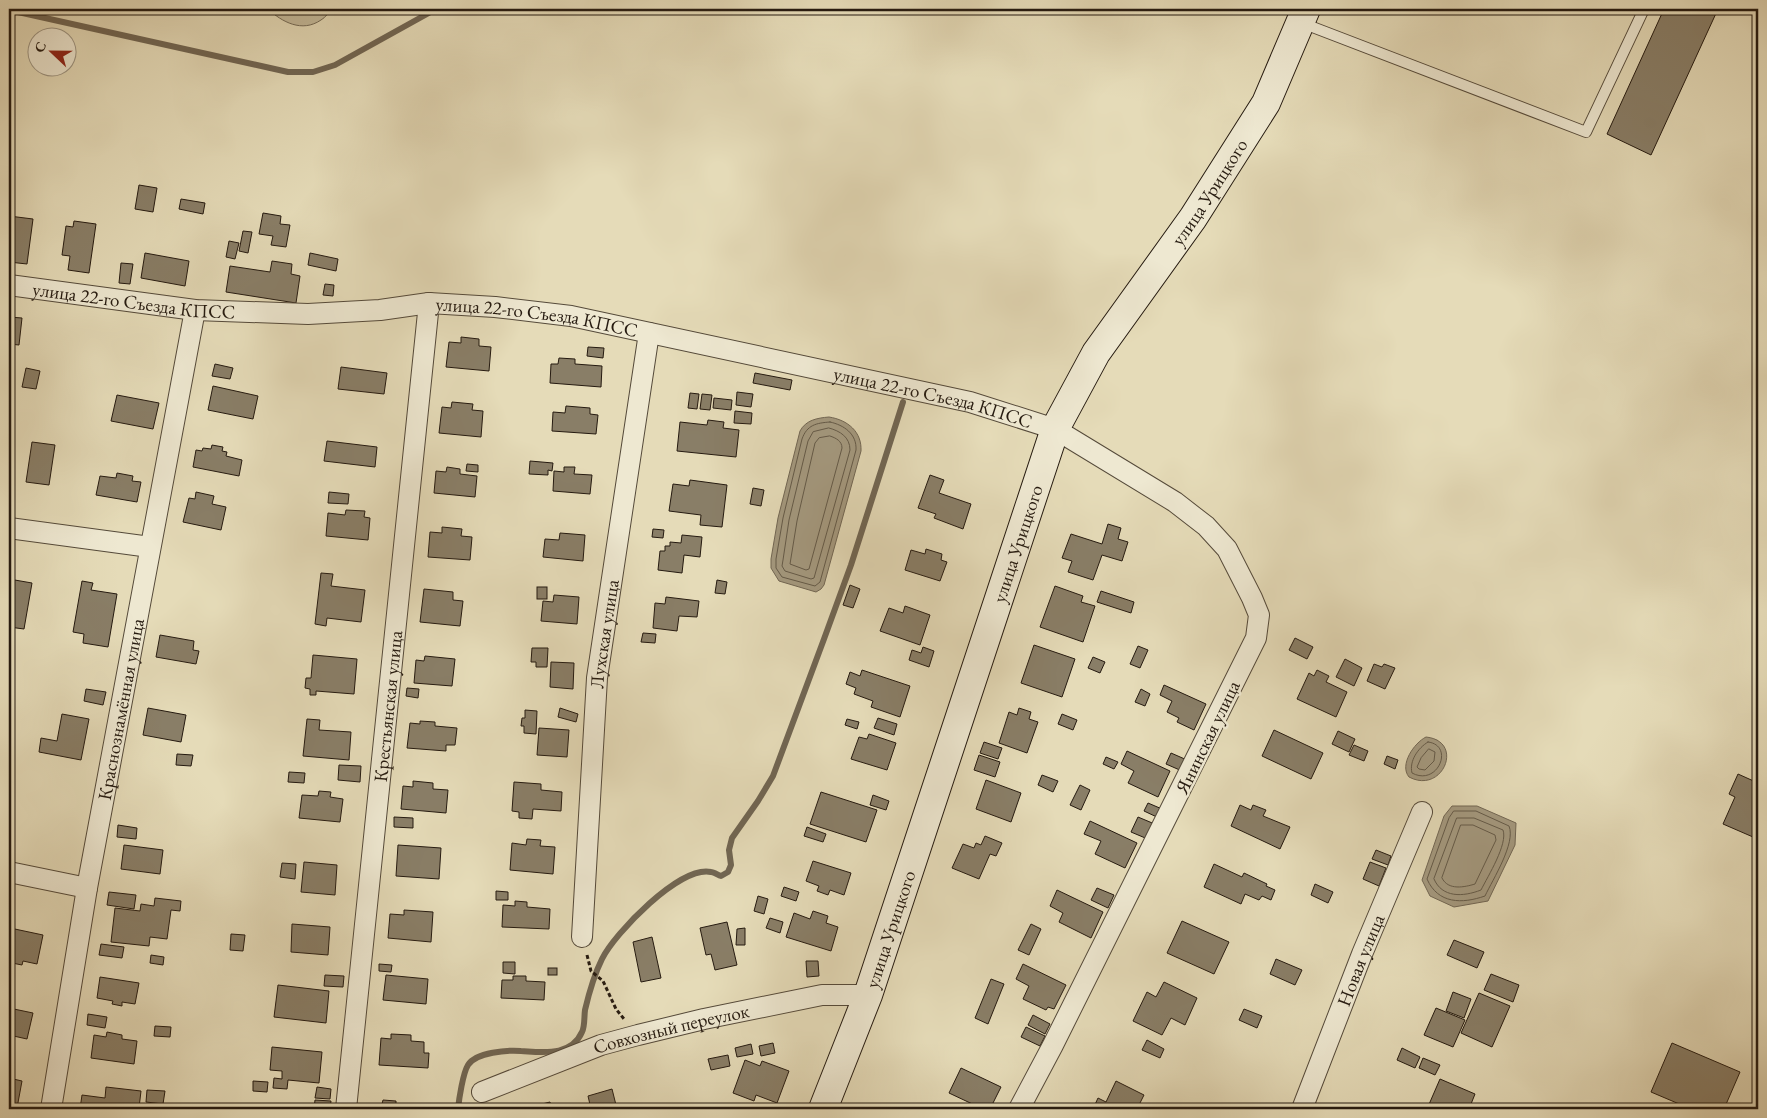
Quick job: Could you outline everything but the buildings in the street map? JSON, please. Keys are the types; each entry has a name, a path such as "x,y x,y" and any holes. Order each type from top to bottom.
{"main road":[{"name":"улица Урицкого","path":"823,1109 868,995 1055,429 1096,353 1193,218 1266,103 1304,15"}],"street":[{"name":"улица 22-го Съезда КПСС","path":"9,285 195,310 308,314 380,310 429,303 495,307 571,316 970,402 1055,429"},
{"name":"Крестьянская улица","path":"346,1109 429,303"},
{"name":"Краснознамённая улица","path":"52,1109 87,888 195,310"},
{"name":"Лухская улица","path":"582,937 597,678 649,332"},
{"name":"Янинская улица","path":"1019,1109 1053,1045 1256,638 1259,615 1227,549 1206,526 1175,502 1055,429"},
{"path":"9,528 150,547"},
{"name":"Новая улица","path":"1302,1109 1362,954 1422,812"},
{"path":"9,872 87,888"},
{"name":"Совхозный переулок","path":"482,1092 601,1046 638,1035 704,1019 822,995 868,995"}],"lane":[{"path":"1304,15 1586,132 1644,9"}],"path":[{"path":"591,971 603,981 616,1010 638,1035"}],"shaded area":[{"path":"268,9 332,9 314,24 300,26 286,22"}],"water":[{"path":"829,417 842,421 852,428 859,438 861,451 824,585 816,592 779,581 771,568 771,559 778,518 800,431 805,424 812,420"},
{"path":"1426,737 1438,741 1445,747 1447,756 1445,765 1440,773 1431,779 1421,781 1409,777 1406,767 1409,755 1413,749"},
{"path":"1452,806 1477,806 1516,823 1515,845 1488,901 1454,907 1430,896 1422,880 1444,816"}],"waterway":[{"path":"9,10 288,72 313,72 335,65 436,9"},
{"path":"458,1109 466,1069 478,1057 508,1051 555,1051 571,1046 577,1040 583,1030 588,997 602,959 620,934 649,904 683,879 698,873 712,872 721,876 728,872 731,865 729,850 732,838 773,776 851,565 903,402"}]}
